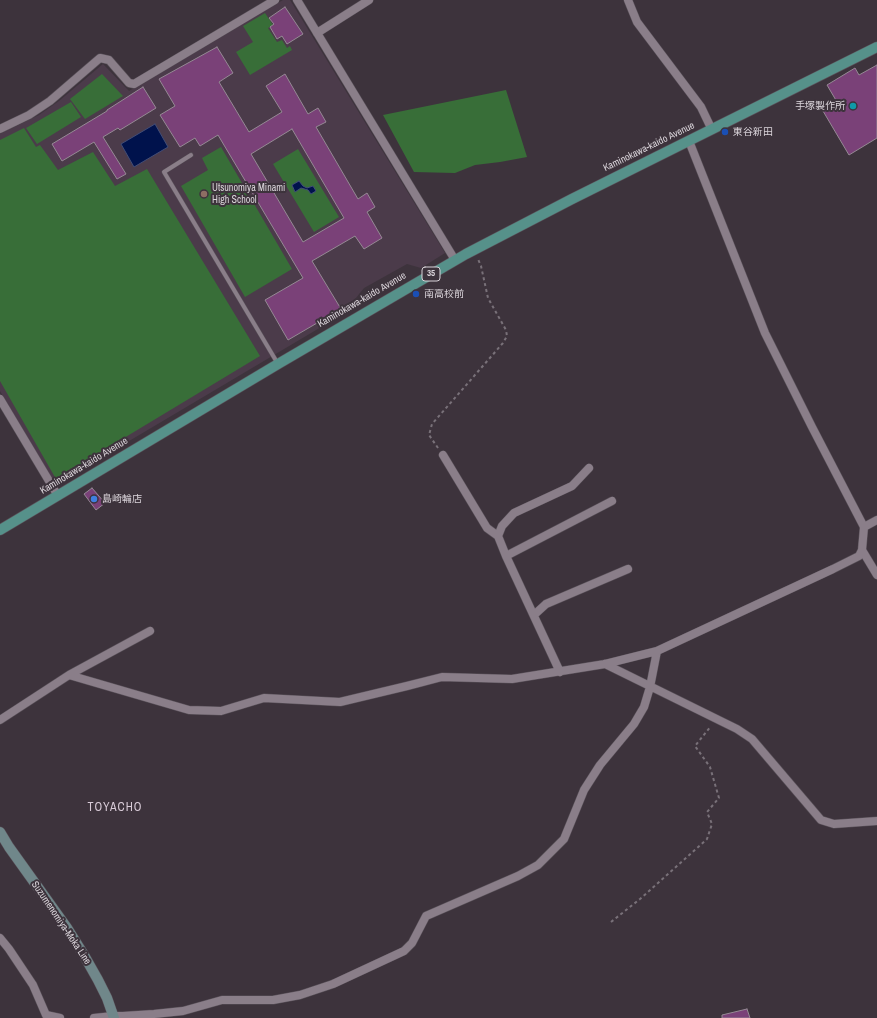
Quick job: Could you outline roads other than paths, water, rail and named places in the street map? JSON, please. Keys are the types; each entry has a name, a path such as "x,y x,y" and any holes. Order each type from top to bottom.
{"main road":[{"name":"Kaminokawa-kaido Avenue","path":"0,530 455,260 572,199 877,47"},
{"name":"Suzumenomiya-Moka Line","path":"0,832 9,847 67,928 85,957 101,986 113,1017"}],"street":[{"path":"0,129 29,115 50,101 100,58 108,60 129,84 134,84 275,0"},
{"path":"297,0 455,260"},
{"path":"317,33 369,0"},
{"path":"628,0 637,22 701,107 712,130"},
{"path":"69,675 189,710 221,711 264,698 340,702 442,677 512,679 560,672 605,664 657,651 859,556 862,550 864,527 765,333 689,141"},
{"path":"0,399 58,496"},
{"path":"443,455 487,528 498,536 560,672"},
{"path":"498,536 502,526 514,513 572,486 589,468"},
{"path":"506,556 612,501"},
{"path":"864,527 877,520"},
{"path":"862,550 877,575"},
{"path":"534,615 546,604 628,569"},
{"path":"0,720 69,675 150,631"},
{"path":"94,1018 154,1014 183,1010 222,1000 273,1000 300,995 333,984 404,951 412,942 426,916 518,876 538,865 564,839 584,790 600,765 634,724 644,707 650,687 657,651"},
{"path":"605,664 737,729 752,739 821,820 834,824 877,821"},
{"path":"0,938 9,949 32,985 46,1015 60,1018"}],"lane":[{"path":"191,155 164,172 278,364"}],"place":[{"name":"手塚製作所","path":"853,106"},
{"name":"東谷新田","path":"725,132"},
{"name":"Utsunomiya Minami High School","path":"204,194"},
{"name":"南高校前","path":"416,294"},
{"name":"島崎輪店","path":"94,499"}],"district":[{"name":"TOYACHO","path":"115,808"}]}
